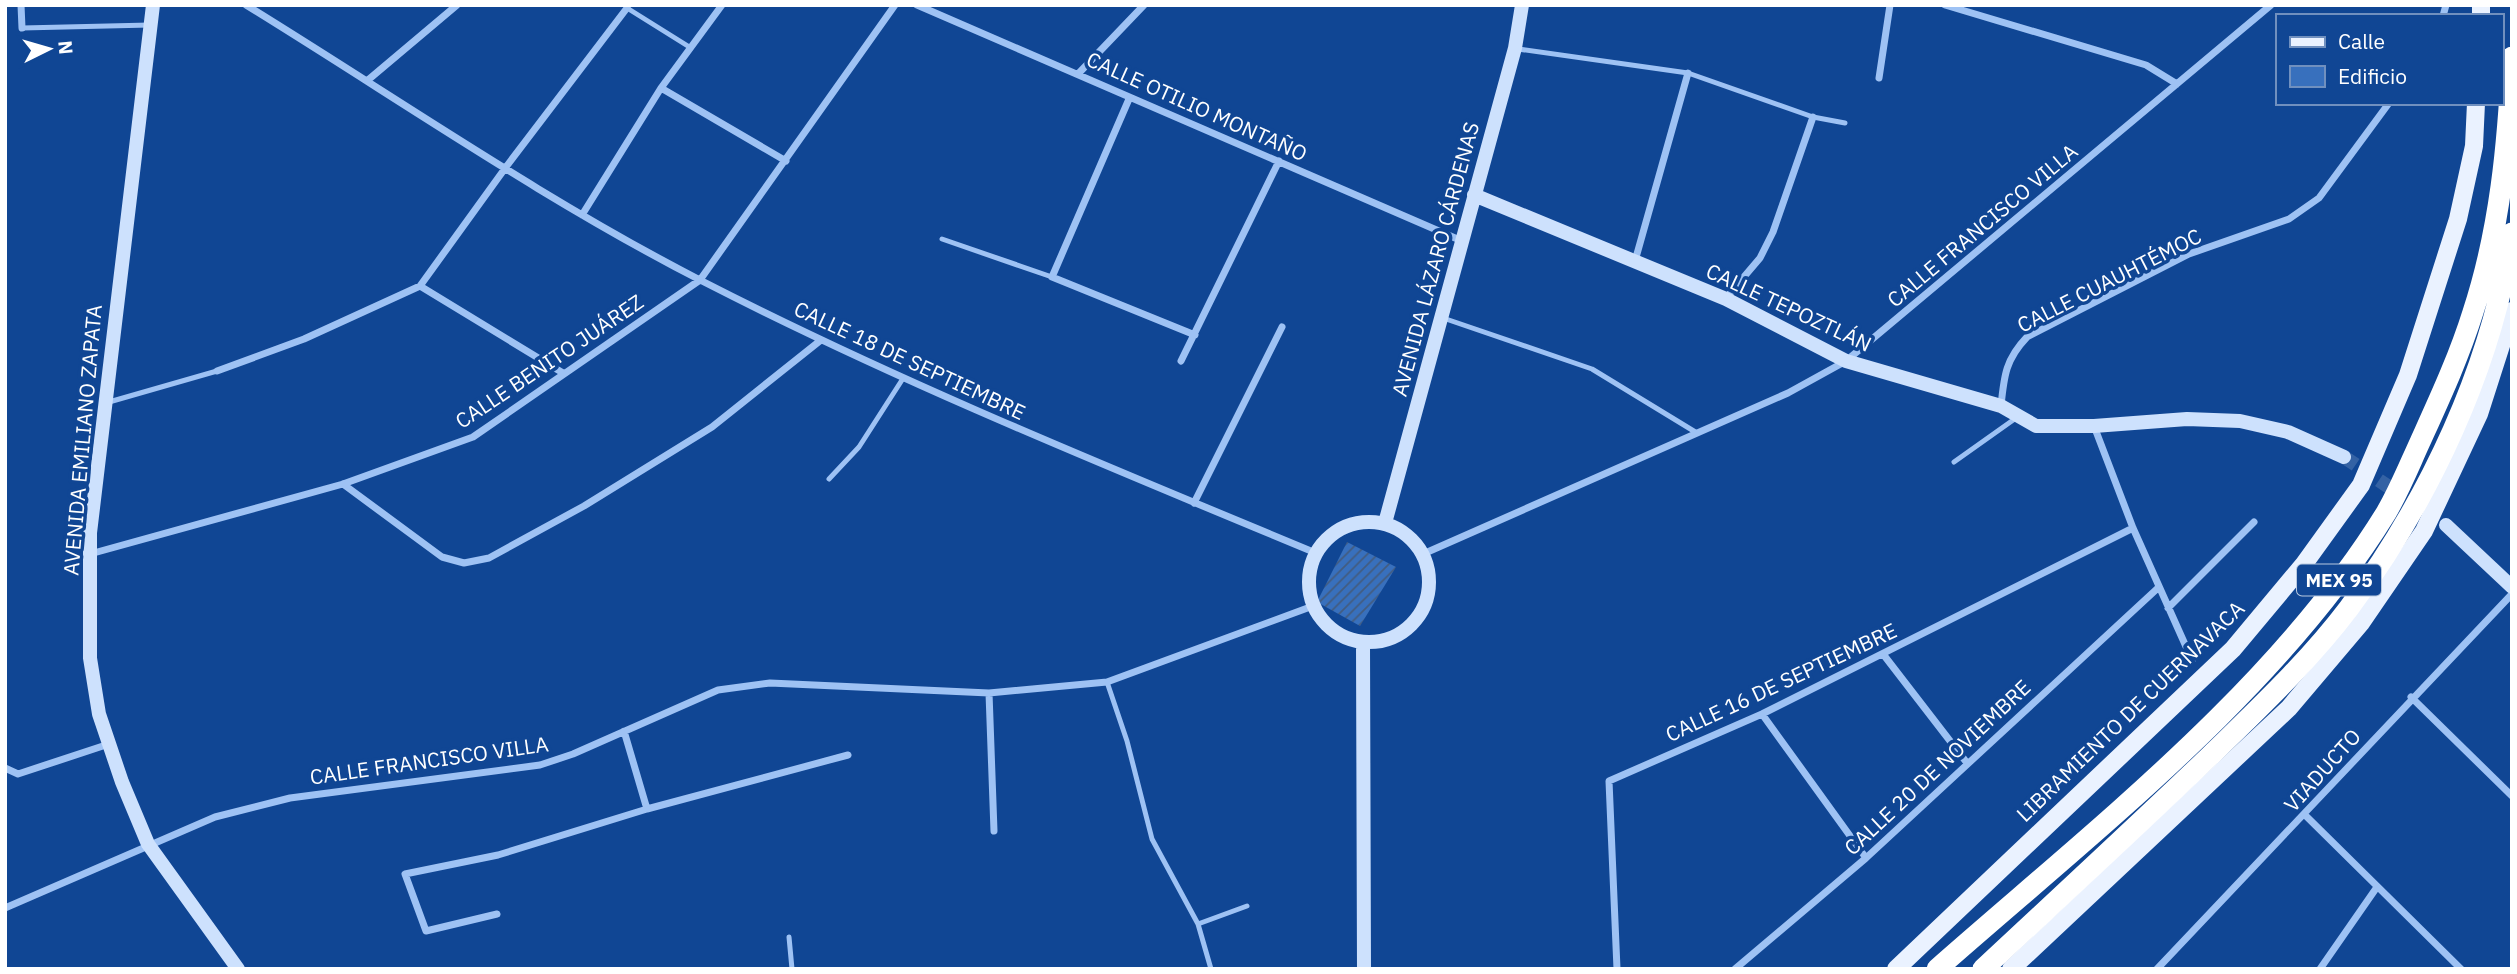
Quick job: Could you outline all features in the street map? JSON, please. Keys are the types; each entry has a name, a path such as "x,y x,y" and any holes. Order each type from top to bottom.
{"highway":[{"name":"MEX 95","path":"1937,969 2164,768 2262,672 2330,593 2387,512 2440,399 2473,312 2493,235 2508,131 2512,57"},
{"name":"MEX 95","path":"1983,969 2275,692 2348,609 2407,522 2462,409 2493,320 2512,233"}],"main road":[{"name":"LIBRAMIENTO DE CUERNAVACA","path":"1896,969 2233,649 2304,564 2361,485 2408,375 2458,219 2474,146 2476,105"},
{"name":"MEX 95","path":"2011,969 2289,708 2361,623 2424,531 2479,414 2512,311"}],"street":[{"path":"21,5 22,28"},
{"name":"AVENIDA EMILIANO ZAPATA","path":"153,5 103,403 89,555 90,658 99,715 148,844 238,969"},
{"name":"CALLE 18 DE SEPTIEMBRE","path":"246,5 582,215 700,280 902,380 1316,553"},
{"path":"368,80 457,5"},
{"path":"582,215 661,88 722,5"},
{"name":"CALLE BENITO JUÁREZ","path":"89,555 343,484 473,437 700,280 895,5"},
{"name":"CALLE OTILIO MONTAÑO","path":"917,5 1462,241"},
{"path":"1078,74 1144,5"},
{"name":"AVENIDA LÁZARO CÁRDENAS","path":"1385,523 1515,48 1522,5"},
{"path":"1879,78 1890,5"},
{"path":"1945,5 2146,65 2177,84"},
{"name":"CALLE FRANCISCO VILLA","path":"1423,554 1788,393 1846,361 2271,5"},
{"path":"217,371 294,344 420,286 627,8"},
{"path":"1635,262 1688,73"},
{"path":"661,88 786,161"},
{"path":"1129,99 1052,277 1195,335"},
{"name":"CALLE CUAUHTÉMOC","path":"2001,405 2011,353 2027,337 2189,254 2289,219 2319,198 2388,105"},
{"path":"1726,299 1760,258 1773,232 1813,117"},
{"path":"1181,361 1279,161"},
{"name":"CALLE TEPOZTLÁN","path":"1474,195 1726,299 1846,361 2001,405 2036,426 2094,426 2187,419 2240,421 2288,432 2344,457"},
{"path":"420,286 564,373"},
{"path":"1194,503 1282,327"},
{"path":"343,484 442,558 464,563 489,558 584,506 712,427 821,340"},
{"path":"2094,426 2133,528 2192,660"},
{"path":"1365,521 1385,523 1413,541 1423,554 1430,586 1419,617 1395,637 1363,643 1333,631 1313,606 1309,570 1316,553 1328,537 1345,526 1365,521"},
{"path":"2168,608 2254,523"},
{"path":"2446,525 2512,587"},
{"name":"CALLE 16 DE SEPTIEMBRE","path":"1618,969 1609,781 1762,714 2133,528"},
{"name":"CALLE 20 DE NOVIEMBRE","path":"1735,969 1866,858 2159,587"},
{"name":"VIADUCTO","path":"2157,969 2512,594"},
{"name":"CALLE FRANCISCO VILLA","path":"5,908 215,817 290,798 540,765 718,690 770,682 989,693 1107,682 1313,606"},
{"path":"1363,643 1364,969"},
{"path":"1883,653 1967,763"},
{"path":"989,693 994,831"},
{"path":"2412,697 2512,796"},
{"path":"1762,714 1866,858"},
{"path":"624,731 647,809"},
{"path":"5,768 18,774 109,744"},
{"path":"497,914 426,931 405,874 498,855 647,809 848,755"},
{"path":"2305,815 2461,969"},
{"path":"2320,969 2377,887"}],"lane":[{"path":"627,8 691,48"},
{"path":"22,28 150,24"},
{"path":"1515,48 1688,73 1813,117 1846,122"},
{"path":"942,239 1052,277"},
{"path":"1440,317 1592,369 1698,434"},
{"path":"103,403 217,371"},
{"path":"829,479 859,447 902,380"},
{"path":"1954,462 2019,416"},
{"path":"1107,682 1127,741 1152,839 1198,924 1211,969"},
{"path":"1198,924 1247,906"},
{"path":"789,937 792,969"}],"building":[{"path":"1347,542 1396,567 1360,626 1317,602"}],"tunnel":[{"path":"2344,457 2404,497"}]}
